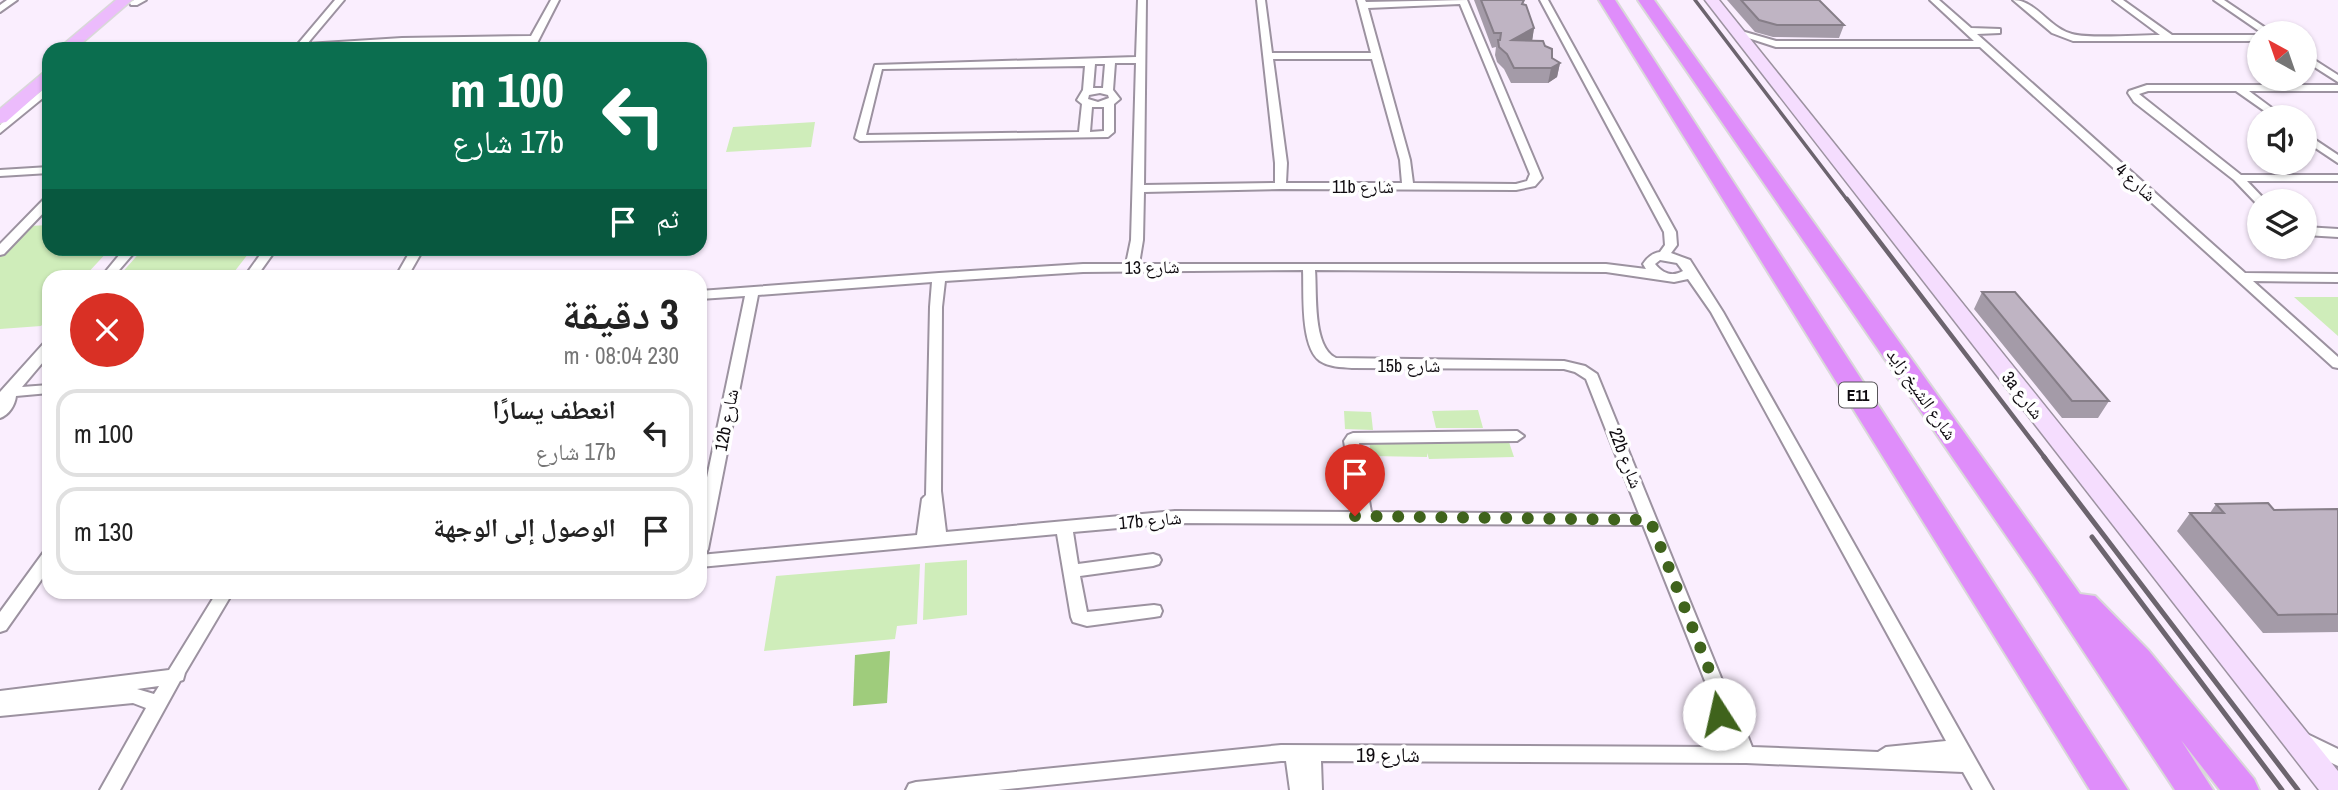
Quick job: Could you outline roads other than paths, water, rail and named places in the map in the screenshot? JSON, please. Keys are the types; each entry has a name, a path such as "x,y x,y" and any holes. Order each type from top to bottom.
{"highway":[{"path":"1589,0 1648,66"},
{"name":"E11","path":"1607,0 2110,790"},
{"name":"شارع الشيخ زايد","path":"1646,0 2045,568 2195,790"},
{"path":"1665,0 1684,35 1692,65"},
{"path":"2045,568 2137,660 2241,790"}],"main road":[{"path":"76,42 135,1"},
{"path":"89,42 135,1"},
{"path":"0,104 42,81"},
{"path":"0,118 42,83"}],"street":[{"path":"0,9 13,0"},
{"path":"304,42 340,0"},
{"path":"1141,60 881,65 878,67 860,138 1084,136 1108,133 1141,60 1142,0"},
{"path":"1261,0 1286,186"},
{"path":"1544,0 1670,232 1671,245 1650,267 1657,274"},
{"name":"3a شارع","path":"1712,0 2336,790"},
{"name":"شارع 4","path":"1934,0 2338,364"},
{"path":"2017,0 2055,31 2081,39 2247,38"},
{"path":"2117,0 2171,39"},
{"path":"2218,0 2250,21"},
{"path":"533,42 556,2"},
{"path":"1414,187 1362,2 1464,2"},
{"name":"11b شارع","path":"1138,187 1516,187 1531,184 1536,174 1464,2"},
{"path":"1968,31 1997,31"},
{"path":"1738,33 1776,44 1983,44"},
{"path":"458,42 536,37"},
{"path":"1755,54 1776,44"},
{"path":"1268,56 1377,56"},
{"path":"1110,60 1123,97 1138,187 1138,267"},
{"path":"1084,136 1089,63"},
{"path":"2317,65 2338,79"},
{"path":"0,130 42,85"},
{"path":"2238,88 2261,105"},
{"path":"2249,189 2238,177 2209,158 2134,97 2135,90 2338,88"},
{"path":"1088,98 1123,97"},
{"path":"2317,145 2338,160"},
{"path":"0,173 42,170"},
{"path":"2238,177 2338,178"},
{"path":"0,239 42,196"},
{"path":"0,251 42,207"},
{"path":"2317,232 2338,233"},
{"path":"113,270 125,256"},
{"path":"1656,258 1683,261 1707,297 1983,790"},
{"name":"شارع 13","path":"1606,268 1656,258"},
{"name":"15b شارع","path":"1304,266 1317,351 1335,362 1564,365"},
{"name":"شارع 13","path":"707,295 933,278 1138,267 1606,268 1674,278"},
{"path":"1674,278 1682,278 1690,272"},
{"path":"2242,277 2338,278"},
{"path":"932,540 936,307 933,278"},
{"path":"1674,278 1707,297"},
{"name":"12b شارع","path":"707,514 752,292"},
{"path":"5,395 42,354"},
{"name":"22b شارع","path":"1564,365 1587,373 1595,382 1716,687 1737,755"},
{"path":"5,395 42,390"},
{"path":"0,413 8,402 5,395"},
{"path":"1364,516 1351,441 1353,438 1517,436"},
{"name":"17b شارع","path":"707,560 1195,516 1648,516"},
{"path":"1064,528 1078,615 1082,619 1154,611"},
{"path":"1071,571 1153,561"},
{"path":"0,625 42,567"},
{"path":"110,790 156,706 221,599"},
{"path":"0,698 148,681 177,675"},
{"path":"0,709 133,696 147,699 156,706"},
{"path":"2290,733 2338,758"},
{"path":"1300,790 1303,754"},
{"path":"1303,754 1312,790"},
{"name":"شارع 19","path":"926,789 1230,757 1303,754 1737,755 1861,760 1964,756"}],"railway":[{"path":"1695,0 1848,201"},
{"path":"1847,199 2045,458"},
{"path":"2044,457 2298,790"},
{"path":"2092,537 2282,790"}]}
